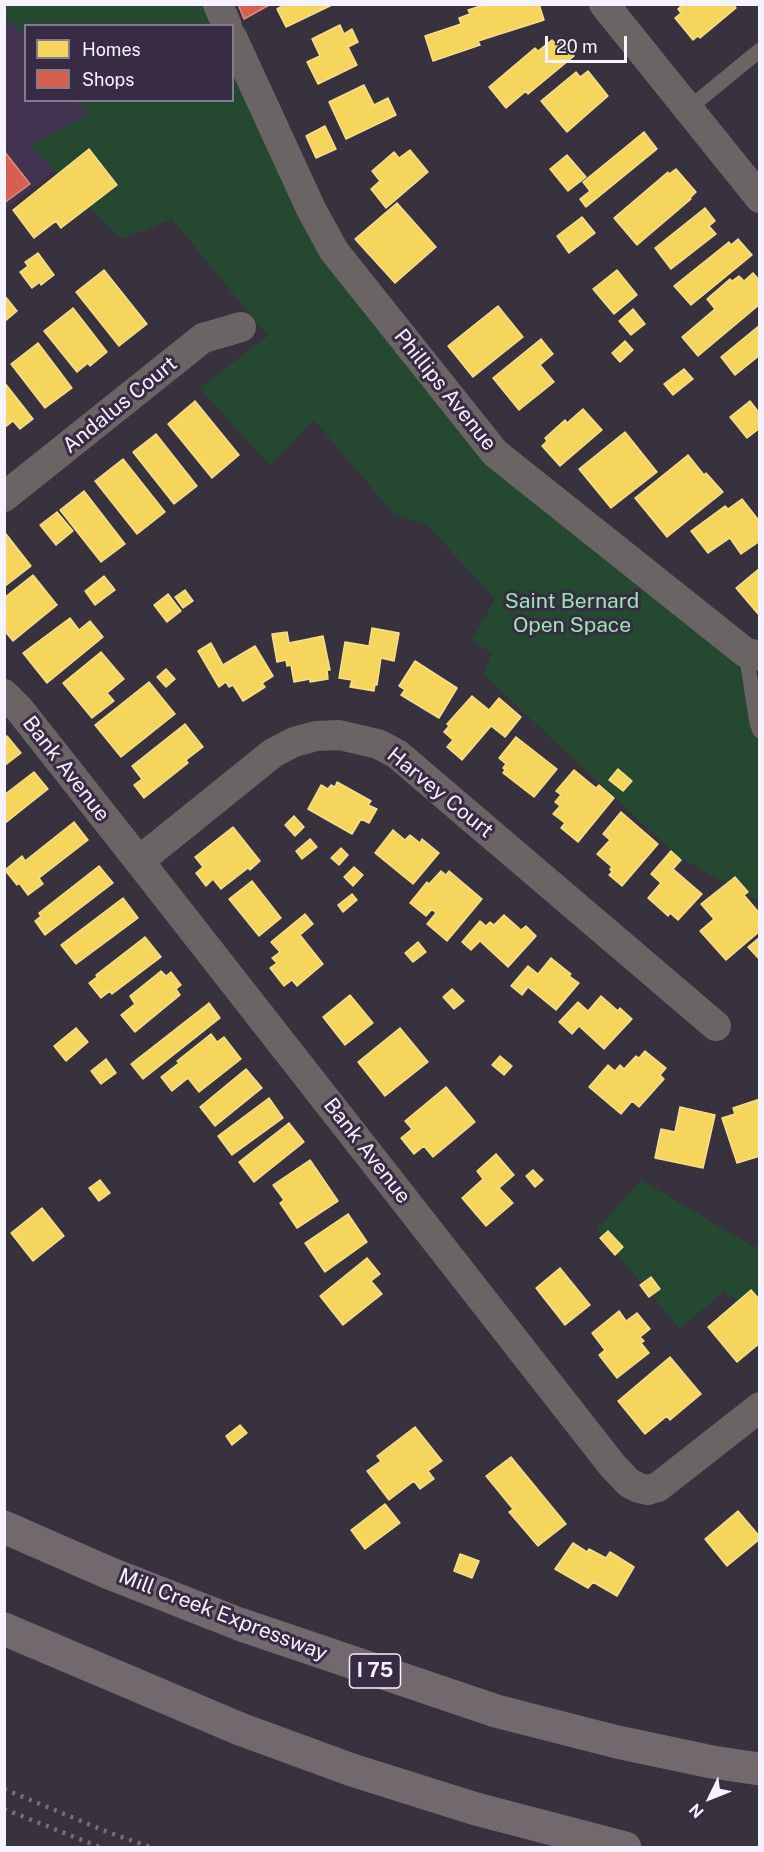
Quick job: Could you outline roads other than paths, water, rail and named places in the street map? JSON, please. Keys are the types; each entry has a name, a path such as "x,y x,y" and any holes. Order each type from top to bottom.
{"highway":[{"name":"Mill Creek Expressway","path":"4,1527 110,1573 239,1624 496,1712 617,1742 712,1762 759,1769"},
{"path":"4,1629 230,1725 352,1770 476,1809 625,1848"}],"street":[{"path":"218,4 226,24"},
{"path":"604,4 759,198"},
{"name":"Phillips Avenue","path":"234,41 312,211 334,251 495,453 753,655"},
{"name":"Andalus Court","path":"4,497 203,338 242,327"},
{"name":"Bank Avenue","path":"4,694 19,709 612,1465 629,1483 648,1490 658,1487 759,1407"},
{"name":"Harvey Court","path":"139,861 273,753 294,742 316,736 339,735 378,744 397,754 716,1026"}],"lane":[{"path":"688,109 759,50"},
{"path":"753,655 759,730"}],"railway":[{"path":"4,1789 110,1833 153,1848"},
{"path":"4,1809 102,1848"}],"park label":[{"name":"Saint Bernard Open Space","path":"572,614"}]}
